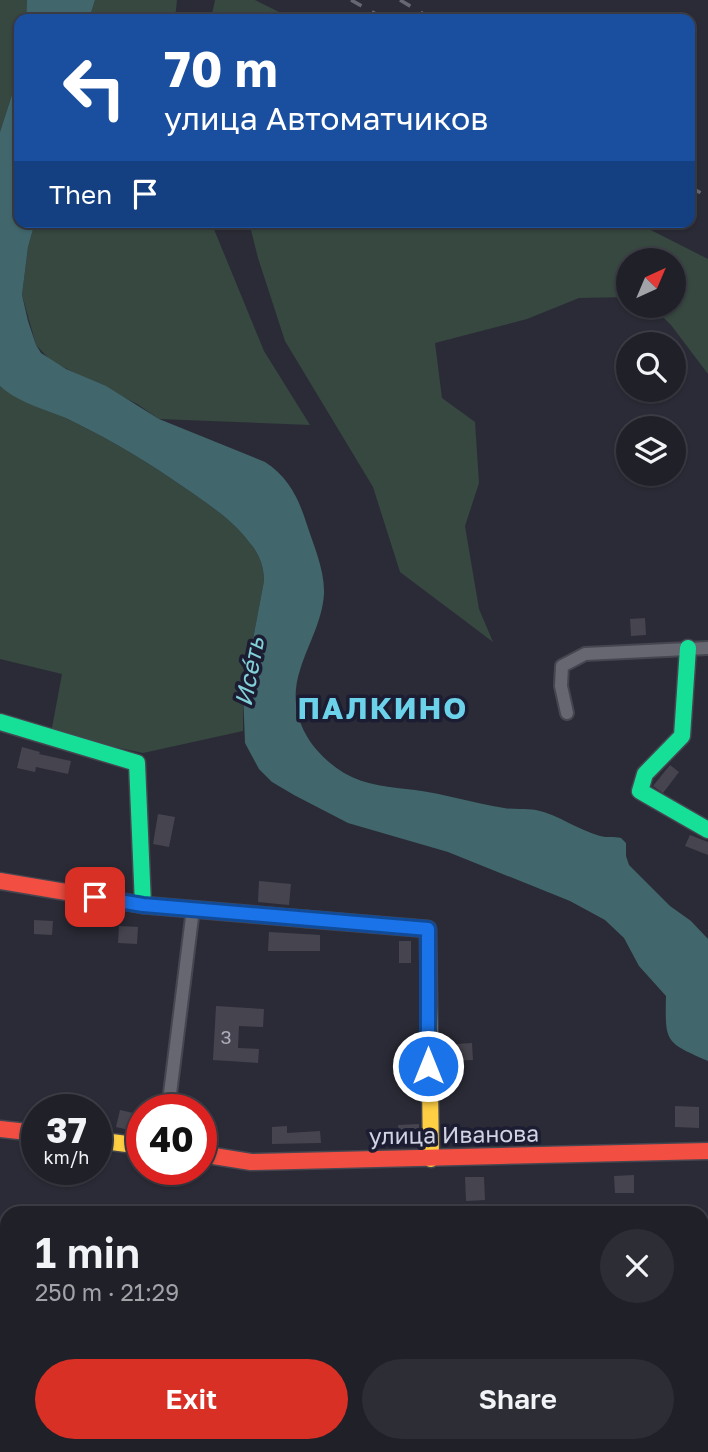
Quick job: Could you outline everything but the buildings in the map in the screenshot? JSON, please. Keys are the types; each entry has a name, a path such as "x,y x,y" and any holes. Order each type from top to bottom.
{"street":[{"path":"688,648 682,736 645,774 640,791 708,830"},
{"path":"567,713 561,686 562,666 585,654 708,648"},
{"path":"0,722 137,763 143,905"},
{"path":"0,881 143,905 428,929 431,1159"},
{"path":"170,1094 193,909"},
{"path":"0,1129 21,1131"},
{"name":"улица Иванова","path":"217,1157 251,1162 708,1151"}],"shaded area":[{"path":"0,0 27,0 26,14 14,14 14,89 0,132"},
{"path":"95,0 177,0 176,14 91,14"},
{"path":"215,0 255,0 283,14 212,14"},
{"path":"33,228 213,228 264,351 310,425 159,419 137,404 51,361 36,345 22,295"},
{"path":"250,228 647,228 708,259 708,374 686,345 686,332 676,332 664,318 686,318 686,248 616,248 616,297 579,298 527,319 435,343 442,398 475,422 479,483 465,526 479,609 493,642 400,572 373,487 285,341"},
{"path":"0,386 26,402 87,429 146,462 220,513 253,546 262,565 264,581 243,692 243,731 143,753 51,733 62,674 0,659"}],"water":[{"path":"27,0 95,0 91,14 26,14"},
{"name":"Исе́ть","path":"14,89 14,228 33,228 22,295 28,321 41,353 66,369 106,386 159,419 265,462 280,474 291,488 315,548 324,585 321,614 296,686 298,715 310,741 331,764 361,781 504,808 536,810 603,837 621,838 626,843 629,865 708,939 708,1061 683,1049 670,1039 666,1023 666,996 639,966 624,938 605,920 570,901 448,852 348,823 272,782 259,769 245,743 243,692 264,581 262,565 256,551 228,520 160,471 102,437 26,402 0,386 0,132"}],"railway":[{"path":"351,0 376,14"},
{"path":"400,0 424,14"},
{"path":"695,190 708,197"}],"traffic: fast":[{"path":"688,648 682,736 645,774 640,791 708,830"},
{"path":"0,722 137,763 143,905"}],"traffic: slow":[{"path":"307,919 428,929 431,1159"},
{"path":"112,1142 126,1144"}],"traffic: jam":[{"path":"0,881 143,905 307,919"},
{"path":"0,1129 21,1131"},
{"path":"217,1157 251,1162 708,1151"}],"district":[{"name":"ПАЛКИНО","path":"383,709"}],"route":[{"path":"95,897 143,905 428,929 428,1066"}]}
